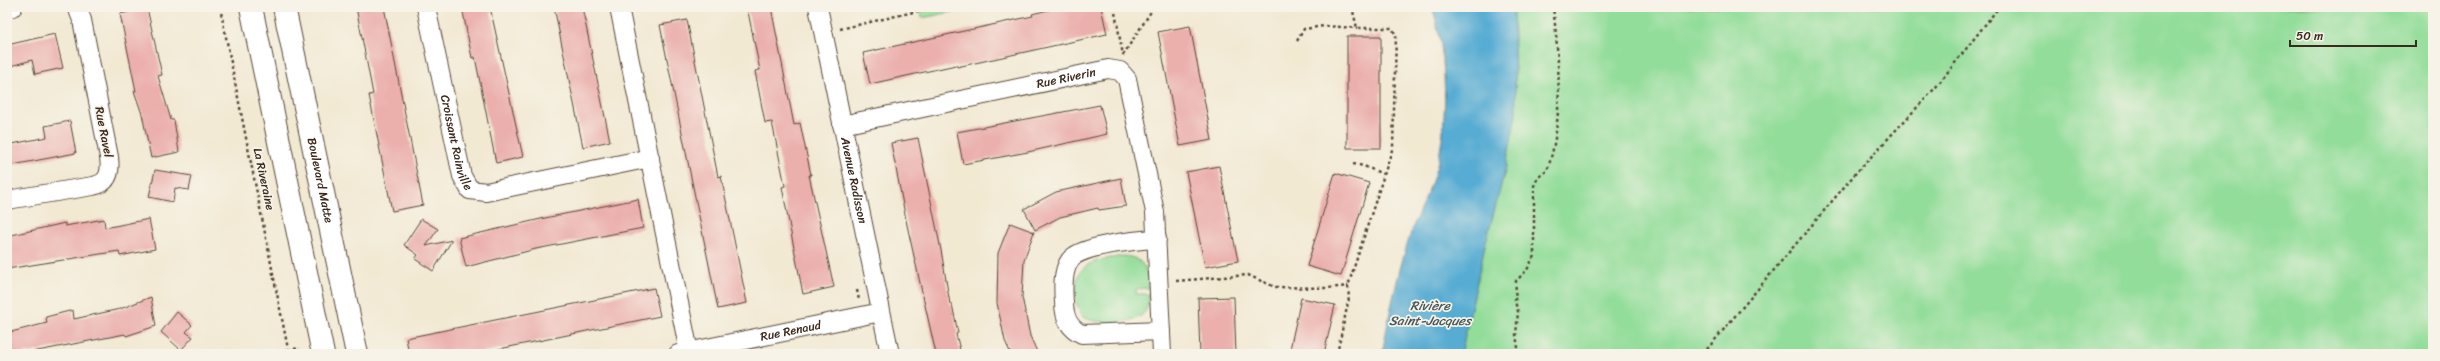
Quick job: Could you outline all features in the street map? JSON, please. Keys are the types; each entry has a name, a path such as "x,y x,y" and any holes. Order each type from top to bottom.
{"main road":[{"path":"251,7 323,354"},
{"name":"Boulevard Matte","path":"284,7 357,354"}],"street":[{"path":"7,8 13,7"},
{"name":"Rue Ravel","path":"7,200 99,185 108,177 109,157 82,20 77,7"},
{"name":"Croissant Rainville","path":"426,7 462,176 470,190 486,192 650,158"},
{"path":"619,7 650,158 683,353"},
{"name":"Avenue Radisson","path":"818,7 890,354"},
{"name":"Rue Riverin","path":"842,125 1115,69 1124,74 1127,79 1153,201 1157,239 1162,354"},
{"path":"1157,239 1130,242 1078,253 1067,265 1063,290 1067,320 1074,329 1082,334 1161,331"},
{"name":"Rue Renaud","path":"683,353 881,312"}],"path":[{"name":"La Riveraine","path":"220,7 281,304 289,354"},
{"path":"823,33 935,7"},
{"path":"1114,7 1123,56 1154,7"},
{"path":"1352,7 1357,28"},
{"path":"1519,354 1516,335 1518,312 1515,302 1516,281 1527,270 1534,256 1534,186 1538,177 1547,171 1557,126 1558,48 1553,7"},
{"path":"1703,354 1855,174 1936,87 1999,7"},
{"path":"1297,41 1304,29 1324,26 1392,28 1396,35 1394,147 1383,174 1348,286 1349,298 1337,354"},
{"path":"1353,164 1364,166 1383,174"},
{"path":"1159,283 1248,275 1275,287 1328,288 1348,286"},
{"path":"288,350 300,348"}],"green space":[{"path":"920,7 976,7 922,18"},
{"path":"1513,7 2433,7 2433,354 1461,354 1485,245 1505,171 1516,114"},
{"path":"1123,256 1136,259 1140,262 1143,265 1147,275 1149,288 1136,289 1136,294 1149,294 1148,305 1145,312 1138,318 1122,322 1096,321 1083,317 1078,309 1076,300 1079,274 1089,264 1096,261"}],"water":[{"name":"Rivière Saint-Jacques","path":"1432,7 1513,7 1516,114 1505,171 1485,245 1461,354 1382,354 1400,270 1414,224 1436,169 1443,130 1443,66 1441,45"}],"building":[{"path":"356,7 384,7 423,205 392,211 369,95 373,94"},
{"path":"462,7 490,7 523,157 496,163 475,57 472,58"},
{"path":"554,7 582,7 610,141 583,147"},
{"path":"747,7 771,7 794,125 800,123 811,175 809,175 834,287 803,294 782,187 785,186 772,122 765,123 755,71 760,70"},
{"path":"1061,7 1101,7 1107,34 957,67 956,65 870,84 863,53 1033,16 1032,14"},
{"path":"147,8 162,75 158,76 171,120 174,120 179,152 151,158 142,114 134,91 136,91 120,14"},
{"path":"687,20 718,177 721,176 747,303 718,309 660,25"},
{"path":"1190,26 1212,140 1180,146 1158,32"},
{"path":"55,34 63,68 35,74 32,60 7,67 7,45"},
{"path":"1347,36 1381,36 1381,148 1347,148"},
{"path":"1100,105 1107,134 1028,152 963,164 957,132"},
{"path":"70,121 76,153 7,166 7,145 47,137 45,126"},
{"path":"918,138 961,354 936,354 907,225 891,143"},
{"path":"1219,166 1238,261 1205,267 1186,172"},
{"path":"155,170 192,176 189,190 175,188 173,202 149,197"},
{"path":"1335,173 1369,183 1341,276 1307,266"},
{"path":"1121,178 1126,206 1099,210 1098,208 1060,217 1035,230 1024,209 1056,192"},
{"path":"638,199 643,228 536,249 466,267 459,238 545,218"},
{"path":"104,219 105,228 149,219 155,249 120,256 119,251 7,269 7,236 65,223 65,226"},
{"path":"421,219 438,229 426,246 452,240 433,271 415,259 418,255 404,245"},
{"path":"1010,223 1034,232 1024,260 1022,297 1030,336 1038,354 1011,354 1005,341 997,303 998,253"},
{"path":"654,288 660,316 475,354 409,354 406,338"},
{"path":"151,297 156,326 126,336 125,334 22,354 7,354 7,333 47,323 46,317 73,310 74,319 120,309"},
{"path":"1234,297 1236,354 1200,354 1198,298"},
{"path":"1301,298 1335,305 1324,354 1289,354"},
{"path":"177,312 192,325 186,332 193,337 181,350 161,332"}]}
